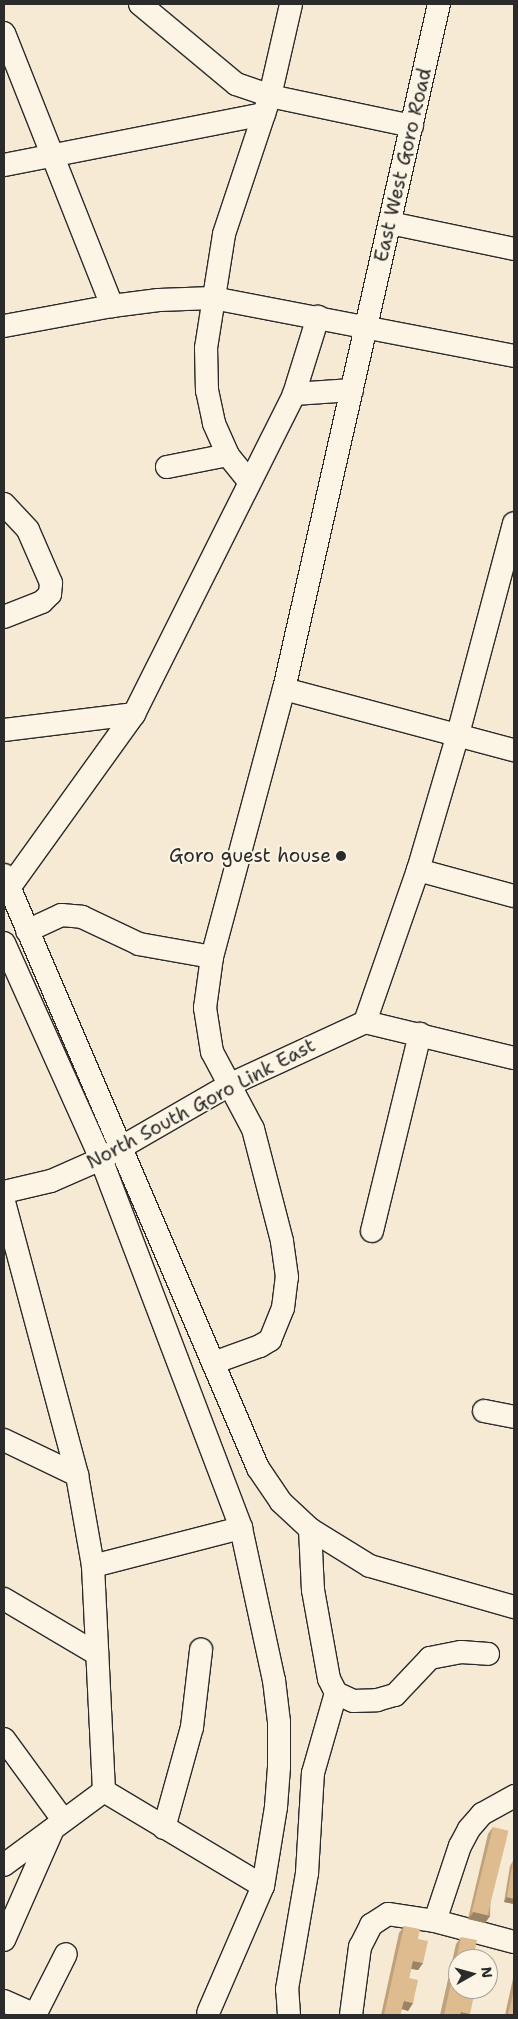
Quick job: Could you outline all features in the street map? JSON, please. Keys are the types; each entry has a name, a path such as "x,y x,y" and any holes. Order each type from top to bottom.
{"street":[{"path":"140,4 236,84 267,105"},
{"path":"248,480 228,455 214,423 207,391 206,348 224,234 267,105 291,4"},
{"name":"East West Goro Road","path":"213,1363 260,1346 270,1340 283,1308 287,1277 282,1241 253,1129 232,1084 218,1067 208,1036 205,1008 212,957 284,688 439,4"},
{"path":"4,33 54,154 112,306"},
{"path":"4,165 267,105 412,126"},
{"path":"390,224 514,249"},
{"path":"4,326 112,306 159,300 213,298 367,326 514,356"},
{"path":"318,317 294,394 248,480 134,714 6,881 258,1468 280,1502 310,1529 370,1566 514,1607"},
{"path":"294,394 352,390"},
{"path":"167,467 228,455"},
{"path":"4,504 28,530 51,583 50,594 42,602 4,617"},
{"path":"514,523 505,595 458,734 418,870 365,1022 514,1058"},
{"path":"284,688 514,750"},
{"path":"4,730 134,714"},
{"path":"418,870 514,896"},
{"path":"27,930 61,915 82,917 139,944 212,957"},
{"path":"4,943 101,1159 241,1528 274,1680 279,1722 276,1807 263,1886 208,2013"},
{"name":"North South Goro Link East","path":"4,1192 51,1181 101,1159 119,1146 232,1084 365,1022"},
{"path":"372,1231 420,1034"},
{"path":"4,1202 76,1475 94,1566 104,1791"},
{"path":"484,1411 514,1417"},
{"path":"4,1440 76,1475"},
{"path":"94,1566 241,1528"},
{"path":"289,2015 287,1989 307,1873 313,1773 336,1693 330,1679 315,1599 310,1529"},
{"path":"4,1599 98,1654"},
{"path":"164,1828 192,1728 201,1650"},
{"path":"336,1693 352,1701 377,1700 395,1695 434,1656 461,1652 488,1654"},
{"path":"4,1739 58,1824"},
{"path":"104,1791 263,1886"},
{"path":"4,1865 104,1791"},
{"path":"435,1921 460,1846 470,1829 482,1814 514,1796"},
{"path":"4,1940 58,1824"},
{"path":"351,2015 360,1947 371,1925 388,1914 435,1921 514,1942"},
{"path":"4,2001 35,2015 66,1954"}],"building":[{"path":"493,1827 509,1831 487,1915 472,1911"},
{"path":"514,1861 514,1899 507,1897"},
{"path":"404,1926 420,1929 418,1939 428,1941 423,1963 413,1961 409,1978 418,1980 413,2003 404,2001 400,2015 384,2015"},
{"path":"461,1937 477,1940 475,1949 458,1949"},
{"path":"514,1989 514,2015 508,2015"},
{"path":"448,1997 448,1999 473,1999 470,2014 461,2012 460,2015 444,2015"}],"place":[{"name":"Goro guest house","path":"341,856"}]}
